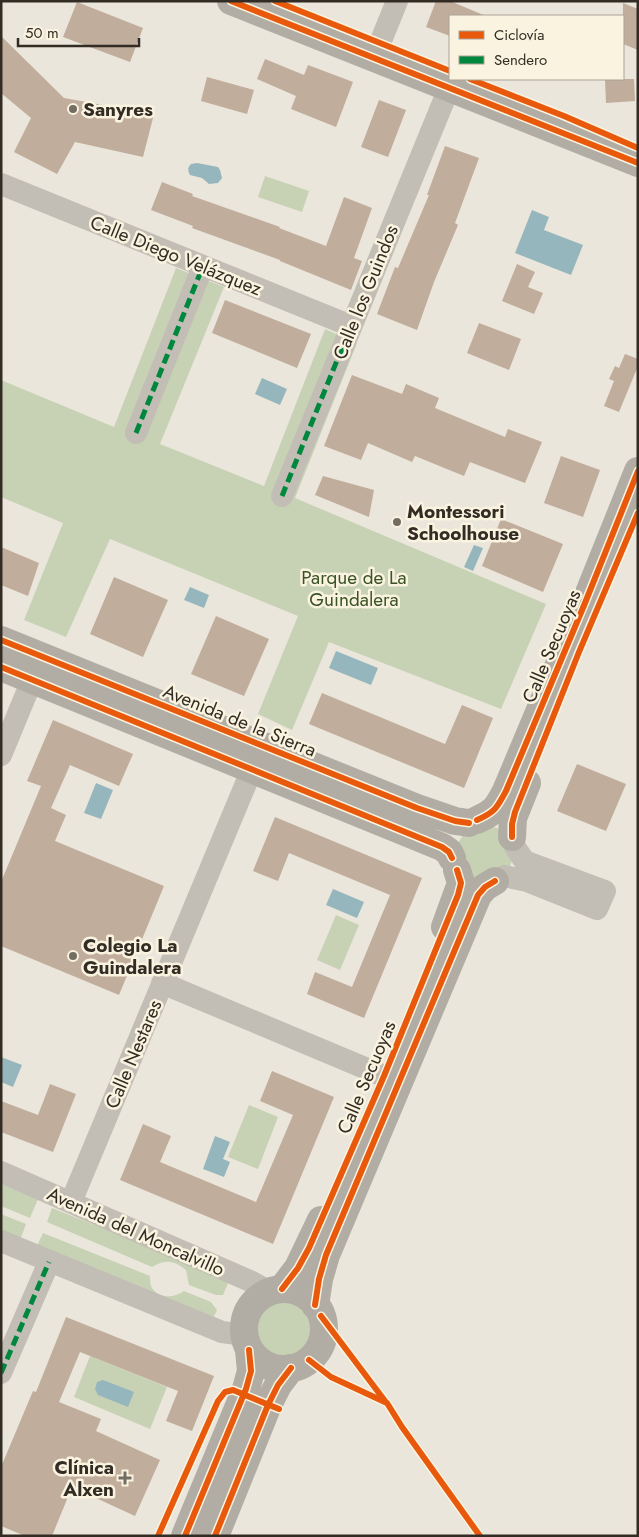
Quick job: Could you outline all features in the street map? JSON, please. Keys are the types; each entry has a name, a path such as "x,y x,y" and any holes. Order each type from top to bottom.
{"main road":[{"path":"231,1 449,77"},
{"path":"275,1 380,43 449,76"},
{"path":"458,80 638,163"},
{"path":"459,80 564,116 638,148"},
{"name":"Calle Secuoyas","path":"473,821 491,814 506,790 638,471"},
{"name":"Calle Secuoyas","path":"514,842 512,824 515,812 579,652 638,513"},
{"name":"Avenida de la Sierra","path":"1,640 432,814 462,823 473,821"},
{"path":"1,667 442,847 449,852 455,864 465,877 474,882 485,884 499,879 511,868 515,858 514,842 506,828 497,822 487,819 473,821 461,828 455,837 452,847 455,864"},
{"name":"Calle Secuoyas","path":"276,1291 298,1268 309,1248 384,1076 458,896 461,883 455,864"},
{"name":"Calle Secuoyas","path":"316,1305 319,1279 326,1256 478,895 485,886 499,879"},
{"path":"185,1536 246,1389 251,1371 247,1342 245,1321 249,1309 258,1298 276,1291 295,1291 306,1296 316,1305 321,1316 322,1340 317,1351 308,1360 291,1368 279,1369 268,1366 257,1359 247,1342"},
{"path":"215,1536 268,1405 278,1385 291,1368"}],"street":[{"path":"380,43 397,1"},
{"name":"Calle los Guindos","path":"282,496 351,326 456,80"},
{"name":"Calle Diego Velázquez","path":"1,184 351,326"},
{"path":"136,433 203,266"},
{"path":"1,755 32,680"},
{"name":"Calle Nestares","path":"71,1202 252,769"},
{"path":"499,879 521,878 552,889 601,900 527,862 523,859 514,842"},
{"path":"162,983 384,1076"},
{"name":"Avenida del Moncalvillo","path":"1,1172 276,1291"},
{"path":"1,1241 247,1342"},
{"path":"1,1373 49,1262"}],"green space":[{"path":"265,176 309,191 302,212 258,197"},
{"name":"Parque de La Guindalera","path":"176,268 224,287 160,444 264,486 325,329 357,343 295,498 546,604 501,709 329,642 292,730 258,714 298,616 110,539 66,637 24,620 63,523 1,497 1,380 114,427"},
{"path":"488,825 505,833 513,859 509,868 476,881 468,876 458,843 463,835"},
{"path":"336,915 359,925 340,970 317,960"},
{"path":"249,1105 278,1117 258,1169 228,1157"},
{"path":"1,1184 38,1199 30,1218 1,1206"},
{"path":"52,1208 230,1279 223,1295 216,1295 189,1285 186,1270 177,1264 165,1262 152,1267 47,1222"},
{"path":"1,1214 26,1224 19,1243 1,1236"},
{"path":"43,1233 150,1276 151,1287 155,1292 163,1296 172,1296 184,1291 211,1302 217,1310 211,1323 35,1250"},
{"path":"290,1295 303,1301 312,1310 316,1316 318,1330 316,1344 308,1355 297,1363 276,1365 269,1363 258,1355 250,1344 248,1323 250,1316 258,1305 269,1297"},
{"path":"90,1356 167,1387 150,1429 74,1397"}],"water":[{"path":"197,163 218,167 222,178 218,183 209,184 202,178 190,175 189,167 191,164"},
{"path":"532,210 549,217 544,230 583,245 571,275 515,253"},
{"path":"262,378 287,389 280,405 255,394"},
{"path":"474,545 483,548 473,571 464,567"},
{"path":"190,587 209,595 204,608 184,600"},
{"path":"336,651 378,668 371,685 329,668"},
{"path":"96,783 113,790 101,819 84,813"},
{"path":"333,889 364,902 357,918 326,905"},
{"path":"1,1057 22,1065 13,1087 1,1082"},
{"path":"215,1136 230,1142 223,1159 230,1162 224,1177 203,1169"},
{"path":"103,1380 134,1392 128,1407 98,1395 95,1389 97,1382"}],"building":[{"path":"436,1 450,1 484,15 449,15 449,36 426,27"},
{"path":"77,2 143,28 130,62 63,37"},
{"path":"623,3 638,9 638,50 624,44"},
{"name":"Sanyres","path":"1,36 64,98 154,114 143,157 75,142 57,174 14,152 31,118 1,93"},
{"path":"265,59 304,75 308,65 353,82 336,127 291,109 296,96 257,79"},
{"path":"207,77 254,90 247,114 201,101"},
{"path":"634,79 635,101 606,103 605,80"},
{"path":"379,100 406,110 388,157 361,147"},
{"path":"445,146 479,158 455,223 458,225 434,282 417,330 377,314 395,267 398,268 429,195 427,195"},
{"path":"162,182 193,194 192,196 280,227 326,246 344,197 372,208 354,258 362,261 351,290 151,210"},
{"path":"517,264 535,272 528,287 543,293 534,314 502,301"},
{"path":"225,300 311,334 297,368 212,333"},
{"path":"479,323 521,339 509,370 467,353"},
{"path":"625,354 638,359 638,366 619,412 604,406 614,381 609,379 615,366 619,368"},
{"path":"352,375 402,394 406,384 439,398 435,408 505,437 508,429 542,442 525,483 470,462 464,476 415,456 412,462 368,443 361,460 324,446"},
{"path":"561,456 600,470 583,517 544,503"},
{"path":"323,476 374,490 369,517 315,495"},
{"path":"501,519 563,544 543,592 482,566"},
{"path":"1,547 39,563 28,596 1,585"},
{"path":"114,577 168,600 143,657 90,634"},
{"path":"216,616 269,639 244,696 191,674"},
{"path":"322,693 445,744 462,705 493,718 464,788 309,724"},
{"path":"53,720 133,754 119,786 70,765 51,808 66,815 55,841 164,886 119,995 1,946 1,882 41,786 27,781"},
{"path":"577,764 626,784 606,831 557,811"},
{"path":"275,817 422,878 364,1018 307,994 315,972 352,987 390,895 289,853 278,881 253,871"},
{"path":"272,1071 334,1097 273,1244 120,1180 143,1124 171,1136 160,1162 256,1202 293,1115 260,1101"},
{"path":"50,1084 76,1094 53,1152 1,1132 1,1101 38,1115"},
{"path":"66,1317 214,1376 192,1431 166,1421 178,1391 80,1352 59,1402 101,1419 96,1431 160,1460 135,1516 72,1487 52,1536 25,1536 1,1526 1,1467 33,1391 36,1392"}],"marked path":[{"path":"136,433 203,266"},
{"path":"282,496 351,326"},
{"path":"1,1373 49,1262"}],"cycle path":[{"path":"231,1 638,163"},
{"path":"275,1 449,71"},
{"path":"473,80 638,148"},
{"path":"477,820 495,809 506,791 638,471"},
{"path":"512,837 512,824 515,812 579,652 638,513"},
{"path":"1,640 417,808 455,821 469,823"},
{"path":"1,667 442,847 449,852 452,858"},
{"path":"282,1289 298,1268 309,1248 384,1076 458,895 461,883 457,870"},
{"path":"315,1305 319,1279 326,1255 478,895 485,887 495,881"},
{"path":"321,1316 385,1401"},
{"path":"185,1536 246,1389 251,1371 249,1350"},
{"path":"309,1360 331,1377 387,1403 480,1536"},
{"path":"215,1536 268,1405 278,1385 291,1368"},
{"path":"158,1536 218,1401 225,1392 233,1390 279,1409"}],"place":[{"name":"Sanyres","path":"73,109"},
{"name":"Montessori Schoolhouse","path":"397,522"},
{"name":"Colegio La Guindalera","path":"73,956"},
{"name":"Clínica Alxen","path":"125,1478"}]}
